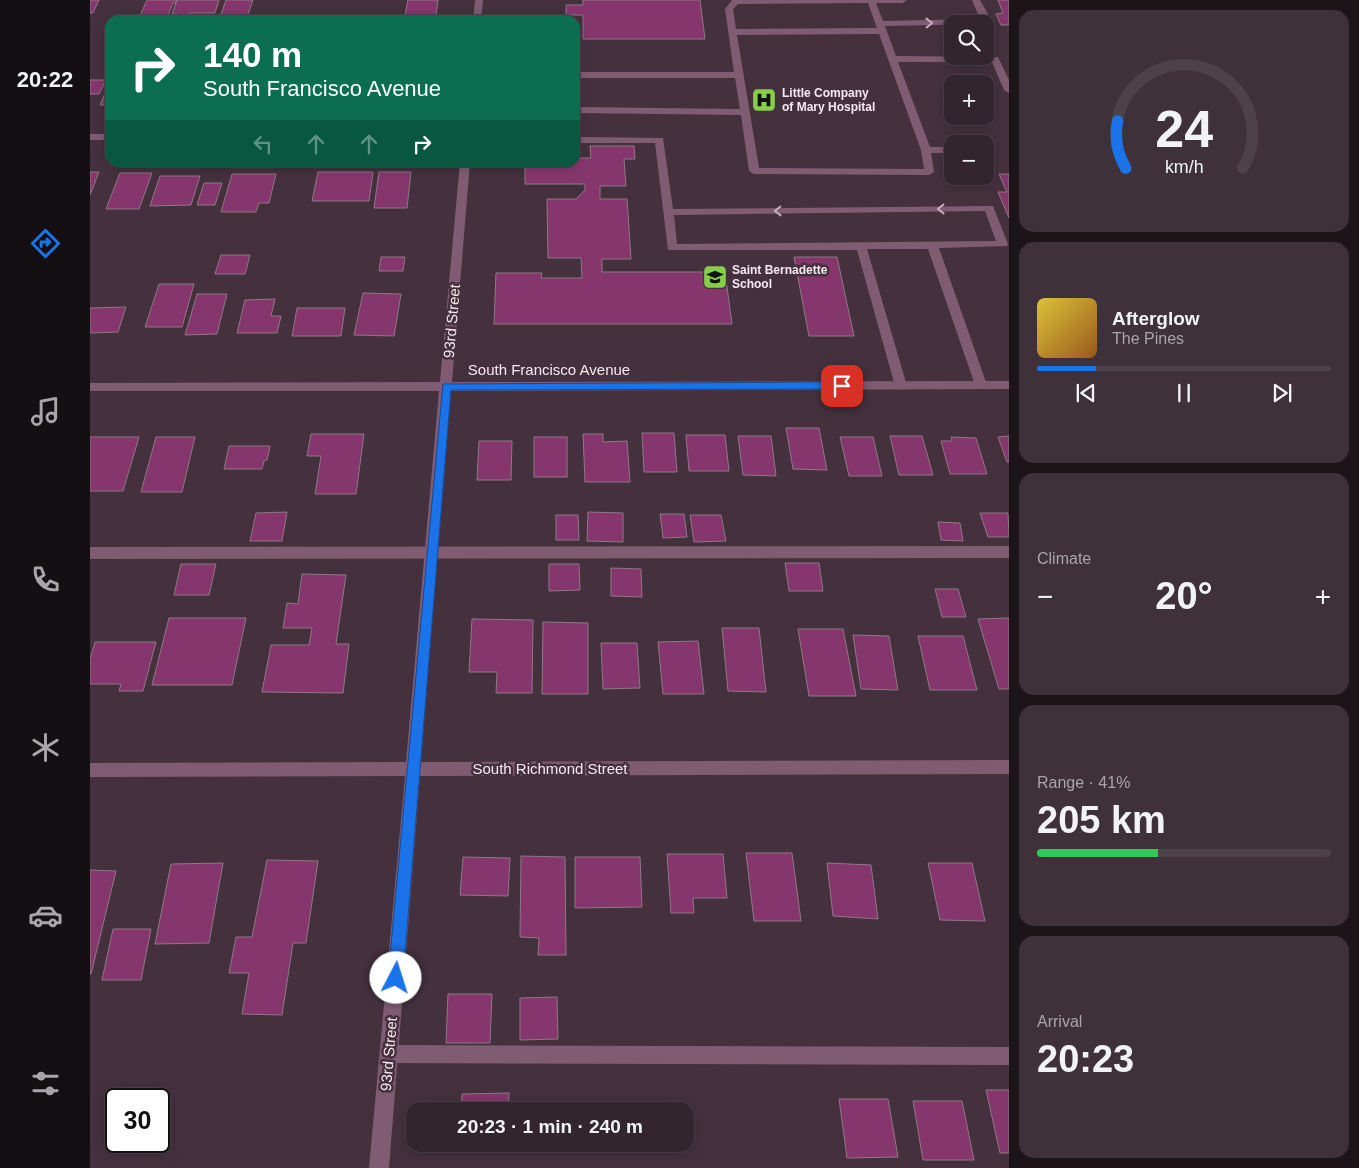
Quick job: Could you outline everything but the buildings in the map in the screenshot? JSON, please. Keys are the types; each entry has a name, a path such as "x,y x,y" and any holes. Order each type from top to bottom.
{"street":[{"path":"478,15 479,0"},
{"path":"871,0 926,150 929,172 754,171 729,10 737,0 871,0 903,0"},
{"path":"732,32 881,28 979,22 985,20 984,14 976,0"},
{"path":"893,60 995,59 1009,90"},
{"path":"580,75 739,75"},
{"path":"580,110 745,112"},
{"path":"90,137 105,137"},
{"path":"580,140 660,140 668,212 672,248 1003,244 989,208 668,212"},
{"path":"926,150 944,150"},
{"name":"93rd Street","path":"379,1168 465,167"},
{"path":"932,245 982,386"},
{"path":"860,246 901,386"},
{"name":"South Francisco Avenue","path":"90,387 1009,385"},
{"path":"90,553 1009,552"},
{"name":"South Richmond Street","path":"90,770 1009,767"},
{"path":"389,1054 1009,1056"}],"place":[{"name":"Little Company of Mary Hospital","path":"764,100"},
{"name":"Saint Bernadette School","path":"715,277"}],"route":[{"path":"396,978 446,386 842,386"}]}
